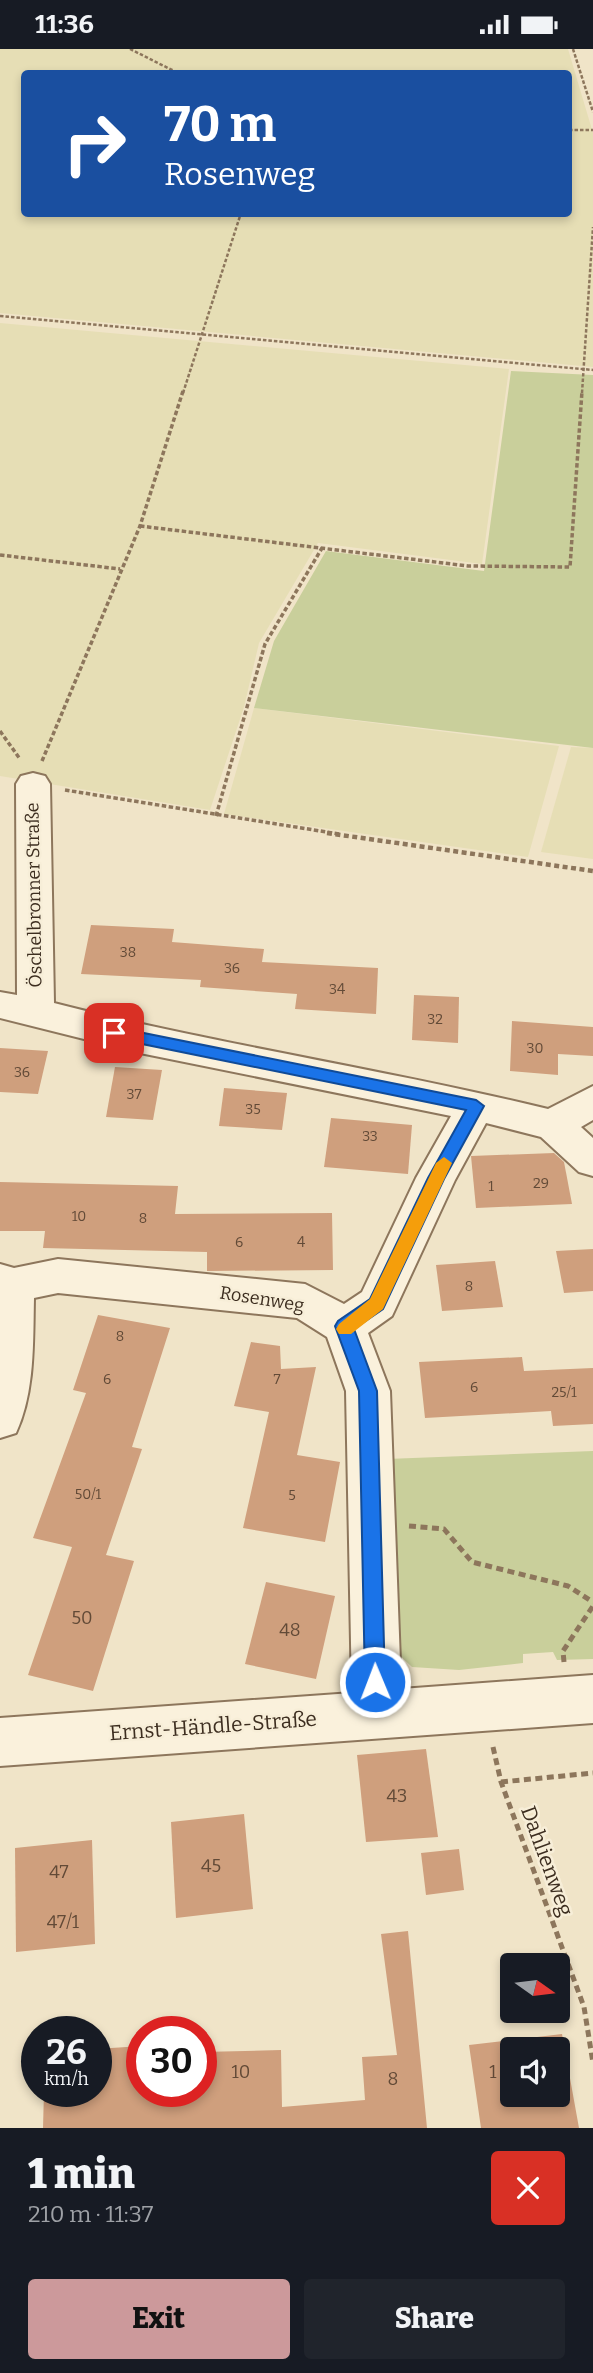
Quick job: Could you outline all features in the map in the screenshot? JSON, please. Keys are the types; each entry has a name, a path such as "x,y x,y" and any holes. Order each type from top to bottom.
{"street":[{"name":"Öschelbronner Straße","path":"33,784 18,1009 140,1039 476,1106 553,1125 593,1161"},
{"path":"553,1125 593,1101"},
{"path":"377,1713 368,1391 344,1326 377,1304 436,1178 476,1106"},
{"name":"Rosenweg","path":"7,1283 58,1276 305,1301 344,1326"},
{"path":"0,1419 10,1366 7,1283"},
{"name":"Ernst-Händle-Straße","path":"0,1742 377,1713 484,1708 579,1685"}],"path":[{"path":"130,49 172,70"},
{"path":"573,49 593,112"},
{"path":"572,130 593,130"},
{"path":"240,217 199,335 140,526 33,784 216,816 593,871"},
{"path":"140,526 468,566 570,566 593,227"},
{"path":"0,316 593,370"},
{"path":"216,816 265,645 322,548"},
{"path":"0,555 120,569"},
{"path":"373,1524 444,1529 472,1562 568,1586 593,1604 563,1651 579,1685"},
{"name":"Dahlienweg","path":"484,1708 501,1781 584,2007 593,2063"},
{"path":"501,1781 593,1773"}],"shaded area":[{"path":"0,49 568,49 593,133 593,367 0,313"},
{"path":"0,323 509,369 482,564 318,543 259,643 244,707 210,810 0,776"},
{"path":"254,708 559,746 528,857 224,814"},
{"path":"571,747 593,748 593,859 541,852"}],"green space":[{"path":"511,371 593,375 593,748 254,708 274,641 326,551 484,571"},
{"path":"593,1451 593,1659 557,1660 553,1652 523,1654 523,1663 459,1670 412,1667 394,1650 387,1459"}],"building":[{"path":"91,925 174,929 172,942 264,949 262,962 378,968 376,1014 295,1009 297,994 200,987 201,980 81,974"},
{"path":"414,995 459,997 458,1043 412,1040"},
{"path":"512,1021 593,1027 593,1056 558,1054 558,1075 510,1071"},
{"path":"0,1048 48,1051 38,1094 0,1092"},
{"path":"115,1067 162,1070 153,1120 106,1117"},
{"path":"224,1088 287,1093 282,1130 219,1126"},
{"path":"331,1118 412,1125 408,1174 324,1167"},
{"path":"554,1153 564,1162 572,1204 476,1208 471,1156"},
{"path":"0,1182 178,1186 175,1214 332,1213 333,1270 207,1271 207,1252 43,1248 45,1231 0,1231"},
{"path":"593,1249 593,1291 564,1293 556,1251"},
{"path":"495,1261 503,1307 442,1311 436,1265"},
{"path":"98,1315 170,1328 132,1447 142,1449 106,1555 134,1561 93,1691 28,1675 72,1547 33,1538 86,1393 73,1390"},
{"path":"251,1342 280,1346 281,1369 316,1367 297,1455 340,1462 325,1542 243,1528 269,1412 234,1406"},
{"path":"522,1357 524,1371 593,1368 593,1424 553,1426 551,1411 425,1418 419,1362"},
{"path":"266,1582 335,1596 316,1679 245,1664"},
{"path":"426,1749 438,1837 366,1842 357,1755"},
{"path":"244,1814 253,1909 176,1918 171,1822"},
{"path":"92,1840 95,1944 16,1952 15,1848"},
{"path":"459,1849 464,1890 426,1895 421,1853"},
{"path":"408,1931 427,2128 43,2128 44,2107 112,2107 112,2048 126,2047 126,2107 217,2107 217,2052 281,2050 282,2107 365,2100 362,2057 397,2055 381,1934"},
{"path":"562,2034 563,2037 537,2037"},
{"path":"500,2041 500,2107 570,2107 570,2078 579,2128 481,2128 469,2045"}],"slow traffic":[{"path":"345,1329 344,1326 377,1304 444,1163"}],"route":[{"path":"114,1033 476,1106 436,1178 377,1304 344,1326 368,1391 375,1682"}]}
